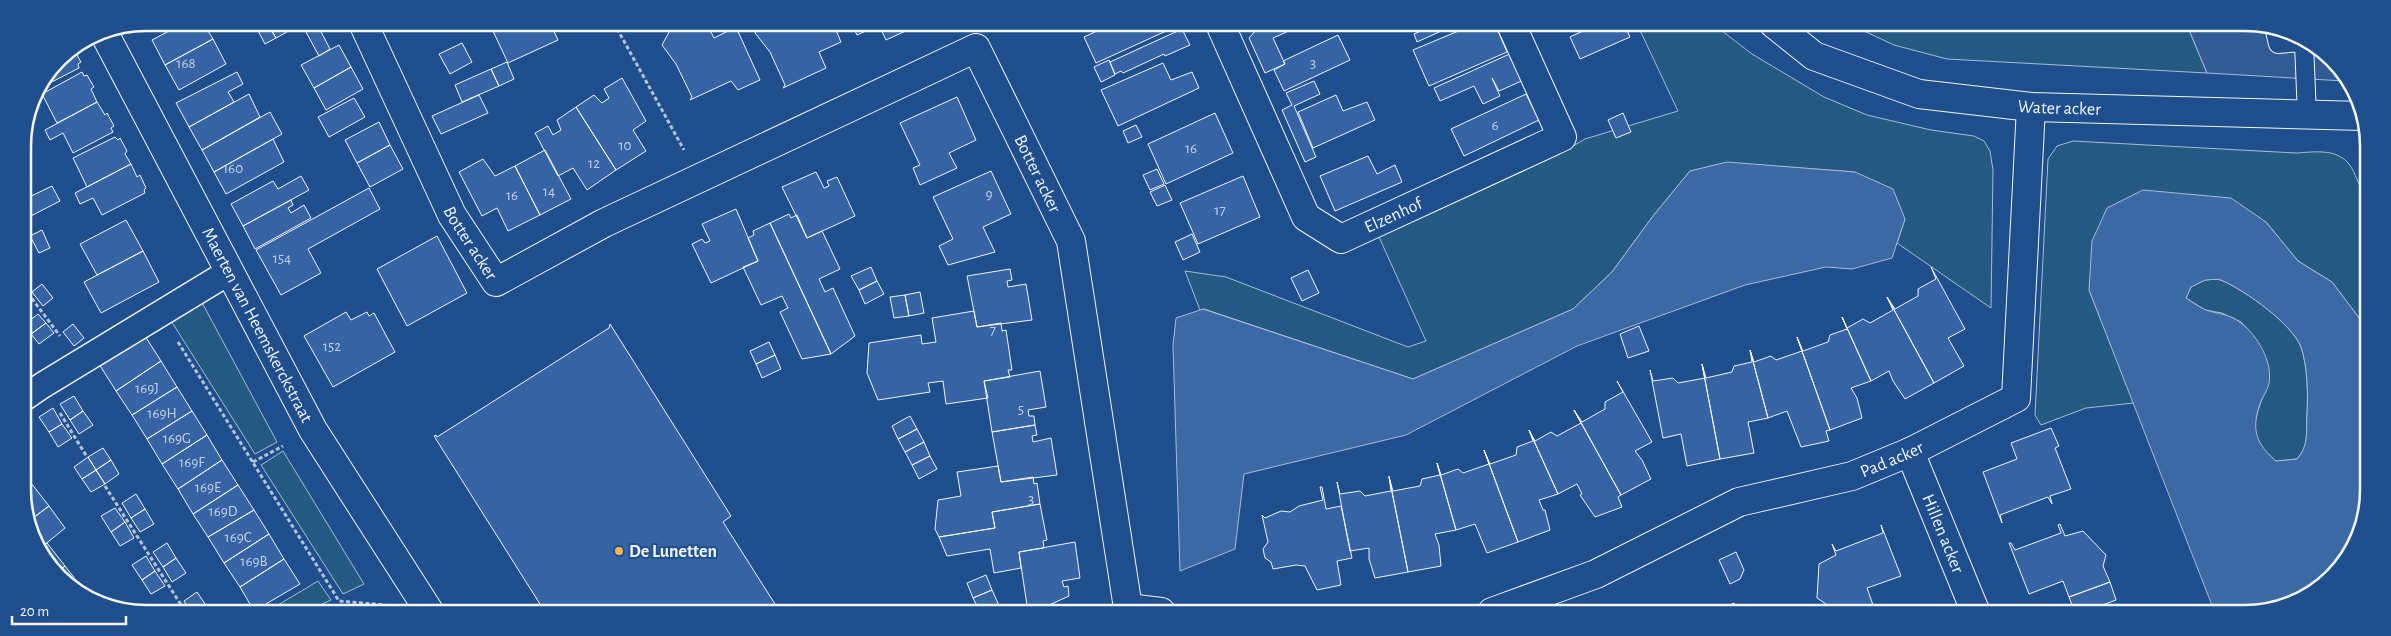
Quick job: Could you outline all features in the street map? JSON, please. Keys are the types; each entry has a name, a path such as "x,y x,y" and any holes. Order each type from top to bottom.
{"street":[{"name":"Botter acker","path":"367,31 452,215 496,282 604,223 976,48 1071,241 1123,605"},
{"name":"Elzenhof","path":"1223,31 1306,217 1341,239 1562,137 1514,31"},
{"name":"Water acker","path":"1783,31 1814,56 1919,94 2031,107 2356,116"},
{"name":"Maerten van Heemskerckstraat","path":"107,38 313,430 422,605"},
{"name":"Pad acker","path":"1511,605 1596,574 1739,502 1852,476 1910,452 2016,398 2031,107"},
{"path":"34,392 229,272"},
{"name":"Hillen acker","path":"1910,452 1973,605"}],"lane":[{"path":"2276,35 2278,44 2294,43"},
{"path":"2304,48 2307,115"}],"path":[{"path":"618,31 700,178"},
{"path":"31,297 80,362"},
{"path":"160,314 339,601 377,605"},
{"path":"34,392 87,457"},
{"path":"105,486 181,605"}],"shaded area":[{"path":"1640,31 1722,31 1752,54 1824,97 1867,115 1931,130 1974,136 1984,141 1990,151 1993,170 1991,308 1897,243 1905,219 1855,172 1727,163 1690,171 1653,216 1612,272 1573,309 1413,379 1204,309 1200,310 1185,271 1226,277 1408,347 1426,341 1379,237 1558,155 1585,139 1678,111"},
{"path":"1864,31 2190,31 2207,73 1947,59 1894,45"},
{"path":"2190,31 2245,31 2275,35 2289,40 2315,55 2339,81 2207,73"},
{"path":"2073,141 2296,153 2324,152 2338,155 2349,164 2360,186 2360,319 2332,282 2298,261 2266,222 2089,290 2134,403 2086,408 2041,425 2035,415 2048,159 2057,146"},
{"path":"1727,162 1855,172 1893,189 1905,219 1892,258 1852,269 1826,267 1745,285 1577,346 1406,435 1244,474 1235,549 1180,571 1173,345 1176,318 1203,309 1413,379 1573,309 1612,272 1653,216 1690,171"},
{"path":"2143,190 2231,198 2266,222 2298,261 2332,282 2360,319 2360,498 2358,512 2351,534 2340,554 2331,566 2315,581 2289,596 2267,603 2212,605 2089,290 2092,241 2107,208","holes":["2216,279 2244,292 2267,309 2288,328 2301,347 2307,381 2307,433 2305,444 2297,459 2276,461 2269,455 2257,436 2257,413 2268,386 2270,375 2266,358 2253,334 2237,320 2206,310 2186,298 2191,287 2205,280"]},
{"path":"2205,280 2221,280 2244,292 2288,328 2301,347 2307,381 2307,433 2305,444 2297,459 2276,461 2258,443 2255,433 2256,418 2269,382 2252,334 2241,322 2222,313 2205,310 2186,298 2191,287"},
{"path":"199,297 277,442 255,454 168,316"},
{"path":"283,451 364,584 343,594 261,465"},
{"path":"318,581 331,600 320,605 278,605"}],"building":[{"path":"169,31 208,31 213,39 165,65 152,40"},
{"path":"258,31 272,31 276,38 265,44"},
{"path":"272,31 289,31 276,38"},
{"path":"321,31 330,49 319,56 306,32"},
{"path":"493,31 554,31 558,40 508,63"},
{"path":"670,31 710,31 714,38 728,31 738,31 760,80 738,90 731,81 690,100 692,97 676,64 662,45"},
{"path":"756,31 836,31 841,42 819,52 826,68 783,88 785,85 770,52 755,33"},
{"path":"855,31 866,31 857,35"},
{"path":"882,31 906,31 886,40"},
{"path":"1097,31 1166,31 1096,63 1084,37"},
{"path":"1178,31 1183,31 1190,45 1165,56 1164,54 1123,73 1121,71 1115,74 1110,62"},
{"path":"1255,31 1289,31 1273,38 1285,64 1265,73 1249,38"},
{"path":"1421,31 1441,31 1417,42 1414,34"},
{"path":"1458,31 1498,31 1507,52 1429,86 1413,50"},
{"path":"1583,31 1627,31 1630,37 1580,59 1570,37"},
{"path":"1338,35 1350,60 1284,91 1274,70 1285,64 1283,61"},
{"path":"213,39 226,64 179,90 165,65"},
{"path":"462,43 472,62 450,74 439,54"},
{"path":"339,45 351,67 314,88 301,65"},
{"path":"1514,52 1526,79 1499,91 1492,78 1500,96 1483,104 1474,86 1440,101 1434,88"},
{"path":"77,55 81,62 78,64 79,68 51,83 60,70"},
{"path":"1109,60 1115,75 1101,82 1094,67"},
{"path":"507,62 514,79 499,86 491,69"},
{"path":"1163,63 1171,80 1192,72 1199,88 1118,126 1101,90"},
{"path":"351,67 363,89 326,110 314,88"},
{"path":"491,69 499,86 462,102 455,85"},
{"path":"82,72 84,76 87,75 94,87 91,89 97,102 57,123 43,96 44,93"},
{"path":"237,72 243,84 228,92 234,102 189,127 176,103"},
{"path":"622,78 646,121 633,130 646,151 616,170 576,107 594,95 602,103 609,98 604,89"},
{"path":"1314,81 1320,94 1294,106 1316,157 1305,162 1282,110 1292,105 1286,93"},
{"path":"249,94 260,117 202,150 189,127"},
{"path":"1526,94 1539,120 1464,156 1451,129"},
{"path":"479,95 488,113 441,134 432,116"},
{"path":"1336,95 1343,111 1367,102 1375,120 1313,148 1298,112"},
{"path":"957,97 976,140 949,153 957,168 920,185 913,168 920,165 900,123"},
{"path":"354,98 365,117 329,137 318,117"},
{"path":"97,102 105,115 107,113 114,126 111,128 113,132 73,153 63,133 50,140 45,130"},
{"path":"576,107 616,170 587,190 573,168 558,176 535,133 548,126 553,135 561,130 557,120"},
{"path":"270,112 282,134 214,172 202,150"},
{"path":"1215,113 1233,153 1166,184 1148,144"},
{"path":"1623,113 1631,132 1616,138 1608,120"},
{"path":"379,122 390,145 357,163 345,140"},
{"path":"1136,125 1142,137 1128,143 1123,131"},
{"path":"115,137 118,140 120,138 127,151 125,154 131,164 87,187 73,158"},
{"path":"273,139 284,162 226,194 214,172"},
{"path":"390,145 403,169 370,187 357,163"},
{"path":"545,150 571,199 540,215 515,166"},
{"path":"1368,156 1377,174 1395,165 1402,182 1335,211 1320,176"},
{"path":"483,159 495,176 515,166 540,215 508,231 497,208 482,216 459,172"},
{"path":"131,164 137,177 140,175 146,188 144,190 145,193 102,215 93,198 80,204 75,193"},
{"path":"1157,169 1164,184 1150,190 1143,175"},
{"path":"991,171 1011,214 983,227 995,252 948,265 939,246 953,239 933,197"},
{"path":"816,172 824,188 829,186 827,181 837,177 855,216 807,238 782,187"},
{"path":"301,176 309,190 243,226 231,204 273,181 278,189"},
{"path":"1243,176 1260,217 1198,244 1180,203"},
{"path":"1165,185 1172,200 1157,206 1150,192"},
{"path":"52,186 60,201 31,216 31,196"},
{"path":"369,188 380,209 308,249 321,273 281,295 256,250"},
{"path":"291,200 293,205 288,208 291,213 304,205 311,218 255,249 243,226"},
{"path":"736,209 758,261 711,283 692,244 702,239 705,243 710,241 702,224"},
{"path":"789,214 791,218 797,215 807,238 822,231 840,269 819,279 825,292 833,288 855,336 831,354 770,223"},
{"path":"126,220 143,251 97,275 80,244"},
{"path":"770,223 831,354 802,359 780,312 788,308 782,296 761,305 743,267 758,261 748,238 754,235 753,231"},
{"path":"42,230 50,248 39,253 31,236"},
{"path":"1192,234 1200,252 1183,260 1175,242"},
{"path":"437,236 467,293 407,326 377,269"},
{"path":"143,251 159,282 101,313 84,282"},
{"path":"871,267 877,281 859,290 851,276"},
{"path":"1931,267 1965,329 1948,338 1964,366 1934,383 1887,297 1895,309 1918,296 1918,289 1936,279"},
{"path":"1010,269 1012,280 1007,281 1008,287 1026,284 1032,320 977,327 967,276"},
{"path":"1308,270 1319,293 1302,301 1291,278"},
{"path":"877,281 884,294 865,304 859,290"},
{"path":"42,284 53,298 43,306 32,292"},
{"path":"920,292 924,313 909,316 905,295"},
{"path":"905,295 909,316 894,318 890,297"},
{"path":"1887,297 1934,383 1905,399 1889,371 1871,381 1842,317 1847,328 1863,319 1870,323 1893,310"},
{"path":"974,311 977,327 1001,323 1002,331 1006,330 1012,370 1008,370 1010,377 984,381 988,398 946,404 943,381 928,383 930,392 878,400 867,373 869,343 921,335 922,344 936,342 932,318"},
{"path":"346,312 351,320 367,312 369,316 374,313 395,352 333,387 304,336"},
{"path":"38,314 46,323 31,334 31,320"},
{"path":"1842,317 1871,381 1851,388 1857,398 1862,418 1830,430 1797,337 1803,351 1828,342 1830,335 1847,329"},
{"path":"46,323 54,333 39,344 31,334"},
{"path":"73,324 84,338 74,346 63,332"},
{"path":"610,324 731,516 723,522 776,605 541,605 434,436 436,435 437,437 609,328"},
{"path":"1639,326 1649,351 1628,358 1620,334"},
{"path":"145,336 161,361 116,391 99,364"},
{"path":"769,342 775,355 756,364 750,351"},
{"path":"1750,350 1754,362 1771,356 1776,360 1802,351 1830,430 1826,431 1829,441 1801,447 1787,411 1768,418"},
{"path":"1750,350 1768,418 1748,422 1754,453 1720,459 1702,364 1706,378 1732,372 1734,366 1752,362"},
{"path":"775,355 781,369 762,378 756,364"},
{"path":"161,361 177,387 132,415 116,391"},
{"path":"1650,370 1653,381 1673,378 1678,383 1705,378 1720,459 1687,466 1681,434 1663,438"},
{"path":"1040,371 1046,407 1028,410 1029,416 1034,416 1035,425 992,432 984,381"},
{"path":"1617,381 1652,442 1635,451 1642,460 1651,479 1621,495 1574,410 1582,422 1605,409 1605,402 1623,392"},
{"path":"177,387 192,411 147,439 132,415"},
{"path":"74,396 83,411 70,420 60,404"},
{"path":"53,408 62,424 49,432 39,417"},
{"path":"1574,410 1621,495 1618,497 1622,507 1595,517 1580,495 1582,494 1577,484 1558,494 1529,430 1535,441 1551,432 1557,436 1581,423"},
{"path":"83,411 93,425 79,434 70,420"},
{"path":"192,411 207,435 162,464 147,439"},
{"path":"910,416 917,429 898,439 892,426"},
{"path":"62,424 72,438 58,447 49,432"},
{"path":"1035,425 1037,435 1032,436 1033,442 1051,438 1057,475 1001,482 992,432"},
{"path":"2051,428 2059,446 2055,448 2071,489 2050,496 2052,504 2048,497 2000,515 2002,523 1983,472 2017,459 2011,443"},
{"path":"917,429 924,442 905,452 898,439"},
{"path":"1529,430 1558,494 1539,500 1543,510 1545,510 1550,530 1518,542 1484,450 1490,464 1516,455 1517,447 1533,441"},
{"path":"207,435 222,460 178,489 162,464"},
{"path":"924,442 930,456 912,465 905,452"},
{"path":"103,448 111,460 96,470 88,457"},
{"path":"1484,450 1518,542 1487,553 1475,524 1456,530 1437,463 1441,475 1458,469 1463,473 1489,464"},
{"path":"930,456 937,469 919,479 912,465"},
{"path":"88,457 96,470 82,479 74,467"},
{"path":"111,460 119,474 105,484 96,470"},
{"path":"222,460 238,485 193,514 178,489"},
{"path":"1437,463 1456,530 1435,534 1439,545 1441,566 1408,572 1389,477 1393,491 1420,486 1422,479 1440,475"},
{"path":"998,466 1001,482 1033,477 1034,484 1037,483 1040,504 992,512 995,528 939,537 935,529 938,500 961,496 957,472"},
{"path":"96,470 105,484 91,492 82,479"},
{"path":"1389,476 1408,572 1375,578 1369,559 1369,548 1350,551 1337,482 1340,494 1360,491 1365,496 1391,491"},
{"path":"31,483 49,506 34,517"},
{"path":"238,485 254,510 208,537 193,514"},
{"path":"1320,487 1322,487 1326,509 1341,506 1352,558 1337,561 1341,585 1317,590 1305,566 1296,565 1273,569 1271,562 1265,558 1263,549 1268,542 1262,515 1265,518 1281,511 1290,512 1299,506 1323,500"},
{"path":"136,494 145,509 131,518 122,503"},
{"path":"1040,504 1047,540 1043,541 1044,548 1019,552 1021,568 994,573 990,549 947,556 939,537 995,528 992,512"},
{"path":"49,506 65,528 45,544 34,517"},
{"path":"115,508 125,522 111,532 101,516"},
{"path":"145,509 154,524 140,532 131,518"},
{"path":"254,510 269,534 224,563 208,537"},
{"path":"125,522 134,538 120,546 111,532"},
{"path":"2060,524 2065,536 2083,531 2106,555 2103,566 2110,582 2069,597 2063,581 2029,594 2009,543 2011,543 2015,550 2061,533 2058,525"},
{"path":"1881,525 1901,576 1867,588 1873,605 1826,605 1817,598 1819,564 1836,555 1832,544 1836,551 1883,533"},
{"path":"269,534 284,559 240,587 224,563"},
{"path":"1075,542 1080,578 1062,581 1064,587 1068,586 1069,596 1049,605 1027,605 1019,552"},
{"path":"47,543 65,566 62,568 55,560 45,544"},
{"path":"167,543 176,558 163,567 153,552"},
{"path":"1736,552 1744,570 1740,579 1730,584 1719,560"},
{"path":"146,556 155,571 142,580 132,565"},
{"path":"176,558 186,573 172,582 163,567"},
{"path":"284,559 300,584 264,605 250,605 240,587"},
{"path":"65,566 77,582 65,571 62,568"},
{"path":"155,571 165,586 151,594 142,580"},
{"path":"986,575 992,590 973,598 967,583"},
{"path":"2110,582 2116,600 2103,605 2072,605 2069,597"},
{"path":"992,590 999,605 976,605 973,598"},
{"path":"197,592 206,605 186,605 184,601"}],"place":[{"name":"De Lunetten","path":"619,551"}]}
